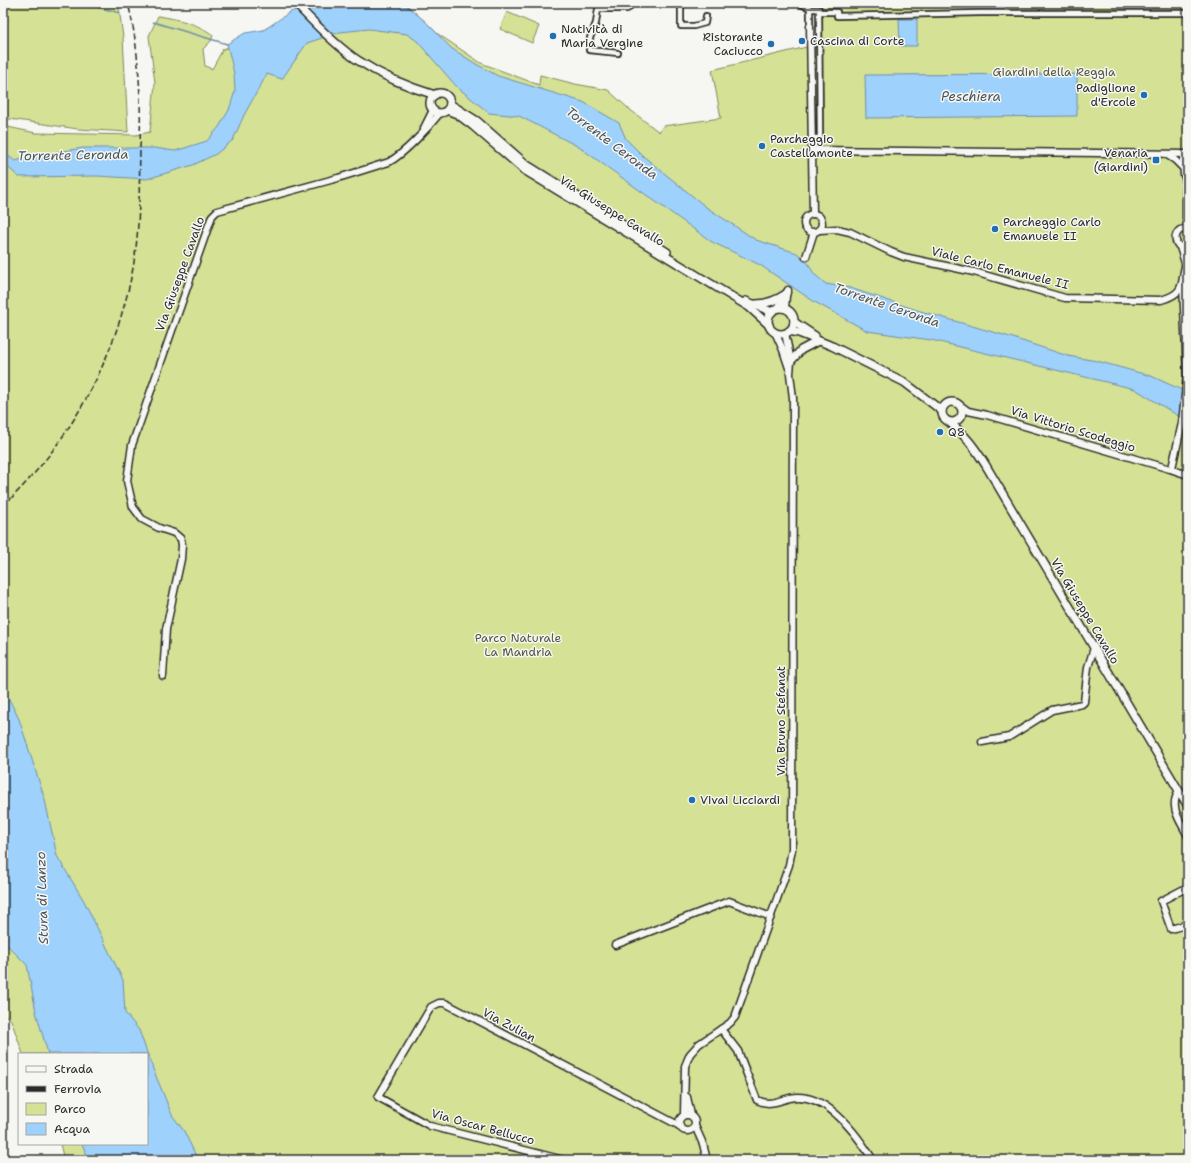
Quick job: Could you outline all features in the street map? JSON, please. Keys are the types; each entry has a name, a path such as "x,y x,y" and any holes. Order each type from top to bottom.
{"street":[{"path":"618,53 589,50 590,38 596,23 598,9 627,9 629,8 629,3"},
{"path":"681,3 681,26 694,26 705,23 706,16"},
{"path":"798,3 810,8 819,9 820,138 812,138"},
{"path":"297,4 335,42 359,61 381,74 433,98"},
{"path":"810,8 813,214"},
{"path":"819,12 838,12 838,16 980,13 1188,13"},
{"path":"441,93 450,101 449,107 436,111 430,104 433,98 441,93"},
{"name":"Via Giuseppe Cavallo","path":"449,107 477,121 527,165 751,304 778,309"},
{"name":"Via Giuseppe Cavallo","path":"449,107 524,170 749,307 769,325"},
{"name":"Via Giuseppe Cavallo","path":"163,676 166,629 182,545 180,539 174,533 159,528 142,519 133,507 127,481 132,445 212,216 217,212 389,162 419,136 436,111"},
{"path":"812,150 1187,154"},
{"path":"1166,154 1175,160 1186,171"},
{"path":"1172,469 1182,423 1187,376 1183,284 1187,260 1175,238 1187,221 1186,171 1183,159 1187,154"},
{"path":"806,257 811,247 814,231 822,225 822,220 818,216 813,214 808,215 804,220 804,226 814,231"},
{"name":"Viale Carlo Emanuele II","path":"822,220 837,229"},
{"path":"1180,230 1188,228"},
{"name":"Viale Carlo Emanuele II","path":"814,231 837,229 850,232 904,257 974,272 1065,298 1161,300 1169,298 1177,293 1183,284"},
{"path":"1180,247 1188,248"},
{"path":"751,304 764,304 778,299 787,292"},
{"path":"787,292 778,309 768,318 769,325 775,332 787,332 818,340 832,346 904,382 930,401 944,408 951,402 957,404 965,412 953,421"},
{"path":"778,309 792,313 794,322 787,332"},
{"path":"794,322 832,346"},
{"name":"Via Bruno Stefanat","path":"685,1116 685,1066 690,1054 699,1044 730,1024 735,1017 789,865 792,849 793,398 790,374 783,350 775,332"},
{"name":"Via Bruno Stefanat","path":"787,332 791,361 790,374"},
{"path":"791,361 801,350 818,340"},
{"name":"Via Giuseppe Cavallo","path":"944,408 944,419 953,421 971,442 985,464 1188,806"},
{"name":"Via Vittorio Scodeggio","path":"965,412 987,415 1188,474"},
{"path":"982,742 1009,737 1052,710 1082,704 1084,702 1088,667 1094,648"},
{"path":"1179,791 1174,803 1175,811 1188,836"},
{"path":"1188,887 1161,901 1171,929 1188,924"},
{"path":"616,945 729,901 771,917"},
{"name":"Via Zulian","path":"378,1097 431,1007 438,1003 445,1003 680,1126"},
{"path":"721,1029 738,1051 757,1100 764,1103 772,1103 788,1098 799,1097 808,1098 821,1104 838,1116 855,1133 873,1160"},
{"name":"Via Oscar Bellucco","path":"378,1097 430,1126 564,1160"},
{"path":"685,1116 680,1126 685,1131 689,1131 703,1144"},
{"path":"670,1121 685,1116 694,1118 696,1122 695,1126 703,1144 707,1160"},
{"path":"689,1131 695,1126"}],"green space":[{"path":"3,3 117,3 123,37 128,132 78,129 3,118"},
{"name":"Parco Naturale La Mandria","path":"305,3 371,3 407,5 438,34 481,63 539,85 540,75 575,84 608,90 629,109 659,132 663,126 721,118 712,70 819,44 817,3 1188,3 1188,1160 64,1160 60,1145 148,1145 148,1053 23,1053 11,1020 3,1013 3,126 36,133 136,135 150,132 155,83 149,36 158,16 180,20 200,27 213,35 211,41 203,49 205,66 212,69 223,49 238,44 297,11"},
{"path":"507,12 539,26 532,43 500,29"}],"water":[{"name":"Torrente Ceronda","path":"346,4 407,6 425,21 451,48 476,64 498,76 583,102 619,123 626,139 643,156 706,207 756,240 797,253 808,263 814,274 826,284 850,288 1068,356 1097,361 1151,376 1188,394 1188,422 1135,389 931,340 867,331 813,301 760,265 712,242 579,147 519,116 489,113 457,87 417,41 407,34 369,29 340,32 307,43 282,79 267,74 244,115 233,140 216,154 193,165 147,179 97,176 19,177 3,163 3,152 15,161 38,155 83,148 154,148 175,151 207,141 219,127 229,110 235,91 234,73 227,44 245,33 264,30 290,12 314,5"},
{"path":"899,19 917,19 917,46 900,46"},
{"name":"Peschiera","path":"1077,74 1077,116 866,118 865,75"},
{"name":"Stura di Lanzo","path":"3,687 19,719 45,800 57,856 84,901 123,980 125,1013 139,1030 147,1053 48,1053 36,1012 27,965 3,941"},
{"path":"148,1055 172,1115 184,1131 198,1160 89,1160 82,1145 148,1145"}],"waterway":[{"path":"82,3 120,13"},
{"path":"153,22 227,44"}],"railway":[{"path":"3,506 49,455 87,398 115,335 125,302 133,268 137,239 140,131 139,76 135,40 128,3"}],"place":[{"name":"Natività di Maria Vergine","path":"553,36"},
{"name":"Cascina di Corte","path":"802,41"},
{"name":"Ristorante Caciucco","path":"771,44"},
{"name":"Padiglione d'Ercole","path":"1144,95"},
{"name":"Parcheggio Castellamonte","path":"762,146"},
{"name":"Venaria (Giardini)","path":"1156,160"},
{"name":"Parcheggio Carlo Emanuele II","path":"995,229"},
{"name":"Q8","path":"940,432"},
{"name":"Vivai Licciardi","path":"692,800"}],"park label":[{"name":"Giardini della Reggia","path":"1054,72"}]}
